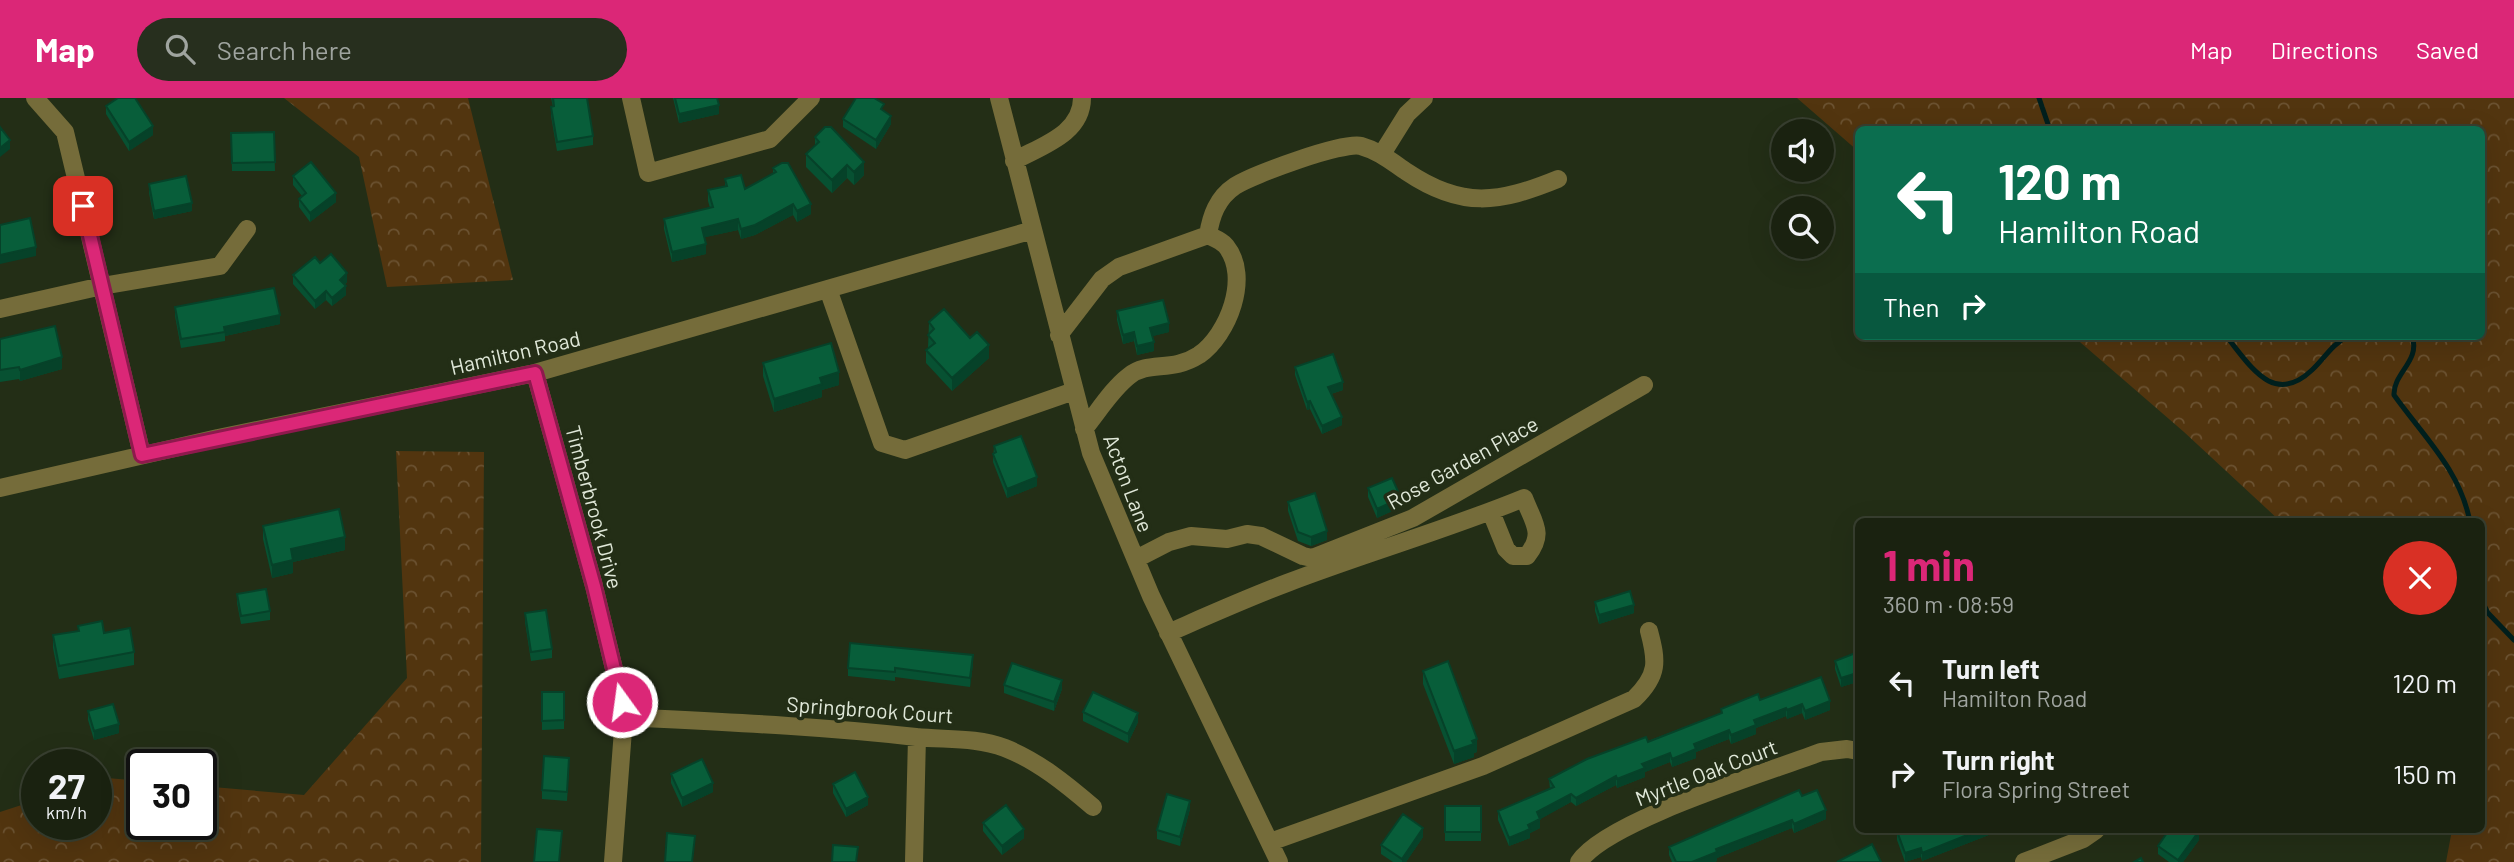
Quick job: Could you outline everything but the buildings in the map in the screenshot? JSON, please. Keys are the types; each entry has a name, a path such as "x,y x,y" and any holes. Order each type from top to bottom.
{"street":[{"path":"34,98 65,132 142,455"},
{"path":"631,98 648,173 770,139 811,98"},
{"name":"Acton Lane","path":"999,98 1084,429 1109,500 1168,633 1279,862"},
{"path":"1014,161 1068,132 1080,116 1082,98"},
{"path":"1382,154 1407,114 1424,98"},
{"path":"1208,236 1215,207 1235,186 1328,149 1358,145 1382,154 1436,191 1480,200 1527,191 1558,179"},
{"path":"0,309 102,286 220,266 247,229"},
{"name":"Hamilton Road","path":"0,488 142,455 535,373 1033,230"},
{"path":"1059,335 1102,279 1119,267 1208,236 1225,244 1232,256 1237,287 1228,321 1215,341 1182,365 1166,369 1148,366 1129,375 1084,429"},
{"path":"828,289 882,443 905,450 1074,391"},
{"name":"Timberbrook Drive","path":"535,373 594,586 624,717 613,862"},
{"name":"Rose Garden Place","path":"1136,559 1169,542 1191,536 1227,539 1247,534 1261,536 1312,558 1413,518 1644,385"},
{"path":"1168,633 1286,583 1491,512"},
{"path":"1270,842 1483,766 1634,699 1646,688 1657,663 1649,631"},
{"name":"Springbrook Court","path":"624,717 873,730 917,737 973,740 1004,748 1054,775 1093,807"},
{"path":"914,862 917,737"},
{"name":"Myrtle Oak Court","path":"1579,862 1605,839 1670,808 1821,752 1855,750"},
{"path":"2024,862 2083,839 2092,833"}],"green space":[{"path":"284,98 468,98 513,280 387,287 359,157"},
{"path":"1797,98 2514,98 2514,862 2446,862 2451,833 2485,833 2485,518 2277,518 2184,432 2078,340 2485,340 2485,126 1855,126 1855,148 1834,130 1834,119 1821,119"},
{"path":"396,451 484,452 481,862 0,862 0,812 21,805 21,840 112,840 112,778 126,780 126,840 217,840 217,787 304,795 407,678"}],"waterway":[{"path":"2039,98 2049,126"},
{"path":"2229,340 2263,378 2285,384 2298,380 2312,370 2342,340"},
{"path":"2413,340 2413,353 2398,380 2394,395 2449,470 2458,486 2469,518"},
{"path":"2485,607 2514,640"}],"route":[{"path":"83,206 142,455 535,373 594,586 622,702"}]}
